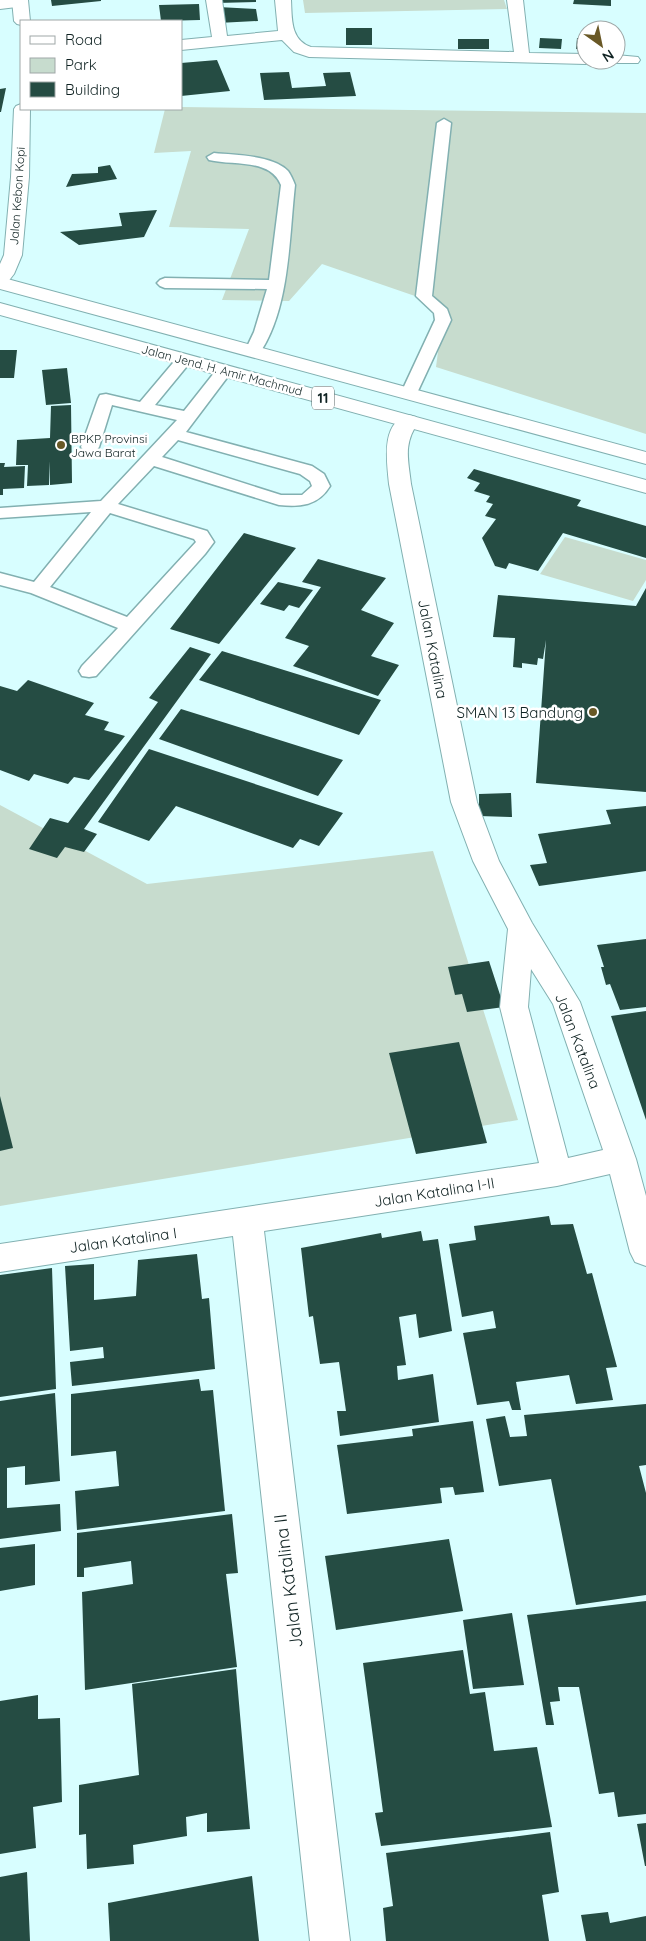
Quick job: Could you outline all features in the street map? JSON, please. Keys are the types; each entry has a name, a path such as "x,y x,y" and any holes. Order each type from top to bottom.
{"main road":[{"path":"214,0 220,42"},
{"path":"283,0 286,35 300,49 308,52 576,59"},
{"path":"515,0 522,57"},
{"path":"0,4 20,2 22,20"},
{"path":"182,45 286,35"},
{"path":"626,60 632,60"},
{"name":"Jalan Kebon Kopi","path":"0,280 7,270 13,255 20,177 22,110"},
{"name":"Jalan Jend. H. Amir Machmud","path":"0,283 646,458"},
{"name":"Jalan Jend. H. Amir Machmud","path":"0,309 646,488"},
{"name":"Jalan Katalina","path":"409,421 399,433 397,440 400,484 464,802 486,861 521,929 566,1002 621,1159 646,1252"},
{"path":"521,929 514,1006 557,1173"},
{"name":"Jalan Katalina I-II","path":"246,1221 557,1173 621,1159"},
{"name":"Jalan Katalina I","path":"0,1258 246,1221"},
{"name":"Jalan Katalina II","path":"246,1221 330,1941"}],"lane":[{"path":"409,393 444,315 441,310 430,303 424,296 444,123"},
{"path":"214,157 262,163 273,167 283,173 288,185 271,313 253,351"},
{"path":"165,283 275,285"},
{"path":"144,408 184,360"},
{"path":"38,589 106,506 175,434 224,371"},
{"path":"90,447 106,399 188,417"},
{"path":"150,459 279,500 300,501 311,498 319,493 321,486 318,478 306,470 175,434"},
{"path":"0,513 106,506 201,535 205,542 89,672"},
{"path":"0,579 38,589 131,626"}],"green space":[{"path":"303,0 504,0 507,9 305,13"},
{"path":"182,107 646,113 646,434 436,367 444,306 322,264 289,301 222,300 249,229 169,227 191,151 154,153 165,110 182,110"},
{"path":"565,537 646,560 646,580 633,601 540,574"},
{"path":"0,805 147,884 433,851 518,1120 0,1206"}],"building":[{"path":"51,0 101,0 101,1 52,6"},
{"path":"217,0 256,0 256,2 217,3"},
{"path":"574,0 611,0 611,6 573,4"},
{"path":"199,4 200,20 161,20 159,5"},
{"path":"218,7 256,9 258,21 218,23"},
{"path":"346,28 372,28 372,45 346,45"},
{"path":"540,38 562,39 561,49 539,48"},
{"path":"458,39 489,39 489,49 458,49"},
{"path":"217,60 230,91 182,96 182,63"},
{"path":"289,72 292,88 326,86 323,73 350,72 356,96 264,100 260,73"},
{"path":"6,88 1,112 0,112 0,89"},
{"path":"110,165 117,179 66,187 72,174 98,173 98,167"},
{"path":"157,210 144,237 79,245 60,232 122,226 119,213"},
{"path":"0,350 17,350 14,378 0,378"},
{"path":"67,368 71,403 46,405 42,370"},
{"path":"71,405 72,483 50,485 50,461 49,485 27,486 28,465 16,465 17,440 50,438 51,406"},
{"path":"0,463 5,463 4,467 25,466 24,488 3,489 3,495 0,495"},
{"path":"474,469 581,500 577,506 646,526 646,558 563,533 538,571 509,563 506,569 495,566 482,538 496,519 485,516 493,504 486,502 490,496 474,491 480,483 467,478"},
{"path":"244,533 296,548 219,644 170,629"},
{"path":"318,559 386,578 361,610 394,623 371,656 399,665 378,696 293,666 309,646 285,638 321,587 302,582"},
{"path":"278,582 313,590 299,608 289,605 284,611 260,604"},
{"name":"SMAN 13 Bandung","path":"646,588 646,792 536,783 546,640 543,659 538,658 537,665 522,663 522,668 513,667 515,638 493,637 498,595 636,606"},
{"path":"190,647 211,654 84,829 97,834 84,852 65,847 57,858 29,849 50,818 68,823 158,702 149,698"},
{"path":"222,651 381,700 359,735 199,680"},
{"path":"28,680 94,703 85,715 109,722 104,730 125,736 89,780 74,777 68,784 34,774 29,781 0,770 0,686 17,691"},
{"path":"181,709 343,760 318,796 159,739"},
{"path":"149,749 343,813 319,846 300,839 293,848 176,806 149,841 98,822"},
{"path":"511,793 512,817 479,816 479,794"},
{"path":"646,806 646,871 539,886 530,865 547,863 538,834 611,824 606,810"},
{"path":"646,939 646,1007 620,1010 610,984 606,985 601,967 604,967 597,945"},
{"path":"489,961 504,1007 467,1012 462,994 455,995 448,967"},
{"path":"646,1011 646,1120 611,1016"},
{"path":"459,1042 487,1143 416,1154 389,1053"},
{"path":"0,1096 13,1148 0,1151"},
{"path":"549,1216 551,1225 573,1224 587,1274 592,1273 617,1367 606,1368 613,1400 576,1404 569,1375 516,1382 521,1410 512,1410 509,1401 477,1405 463,1333 496,1328 493,1311 462,1317 449,1244 476,1240 474,1226"},
{"path":"421,1231 423,1241 438,1239 452,1331 419,1338 416,1314 399,1317 406,1365 397,1366 398,1380 433,1374 439,1422 340,1436 337,1411 346,1411 339,1362 320,1364 313,1316 309,1317 301,1248 381,1233 382,1238"},
{"path":"197,1254 202,1299 209,1298 215,1369 72,1386 70,1362 104,1358 103,1347 70,1351 65,1266 94,1264 94,1300 136,1296 138,1260"},
{"path":"52,1268 56,1389 0,1397 0,1275"},
{"path":"199,1379 201,1391 213,1390 225,1511 77,1530 75,1491 119,1486 116,1451 71,1456 71,1394"},
{"path":"55,1393 60,1481 25,1485 25,1466 7,1468 7,1508 60,1504 61,1531 0,1539 0,1401"},
{"path":"646,1404 646,1465 639,1466 646,1493 646,1595 576,1605 551,1479 499,1486 486,1419 505,1416 510,1437 527,1436 524,1415"},
{"path":"473,1421 484,1492 455,1495 453,1487 440,1488 442,1503 347,1514 337,1445 413,1436 412,1429"},
{"path":"232,1514 238,1573 226,1574 237,1667 85,1690 82,1592 133,1584 131,1561 84,1568 84,1577 77,1577 77,1533"},
{"path":"449,1539 463,1611 336,1630 325,1556"},
{"path":"35,1544 35,1585 0,1591 0,1548"},
{"path":"646,1601 646,1814 618,1817 614,1792 599,1794 579,1687 558,1687 560,1701 550,1702 554,1725 546,1725 527,1615"},
{"path":"512,1613 524,1685 473,1689 463,1620"},
{"path":"463,1650 470,1694 485,1692 494,1751 537,1747 552,1827 381,1846 375,1813 383,1812 363,1663"},
{"path":"236,1669 250,1829 207,1832 207,1813 186,1817 187,1836 133,1845 134,1864 87,1869 86,1834 79,1835 79,1785 139,1775 132,1684"},
{"path":"38,1695 38,1719 60,1718 62,1802 33,1807 36,1848 0,1854 0,1701"},
{"path":"646,1823 646,1866 645,1866 637,1824"},
{"path":"550,1832 559,1892 542,1895 549,1941 386,1941 383,1908 393,1906 386,1853"},
{"path":"27,1872 30,1941 0,1941 0,1877"},
{"path":"252,1876 259,1941 110,1941 108,1903"},
{"path":"608,1912 610,1923 646,1916 646,1941 586,1941 581,1915"}],"place":[{"name":"BPKP Provinsi Jawa Barat","path":"61,445"},
{"name":"SMAN 13 Bandung","path":"593,712"}]}
